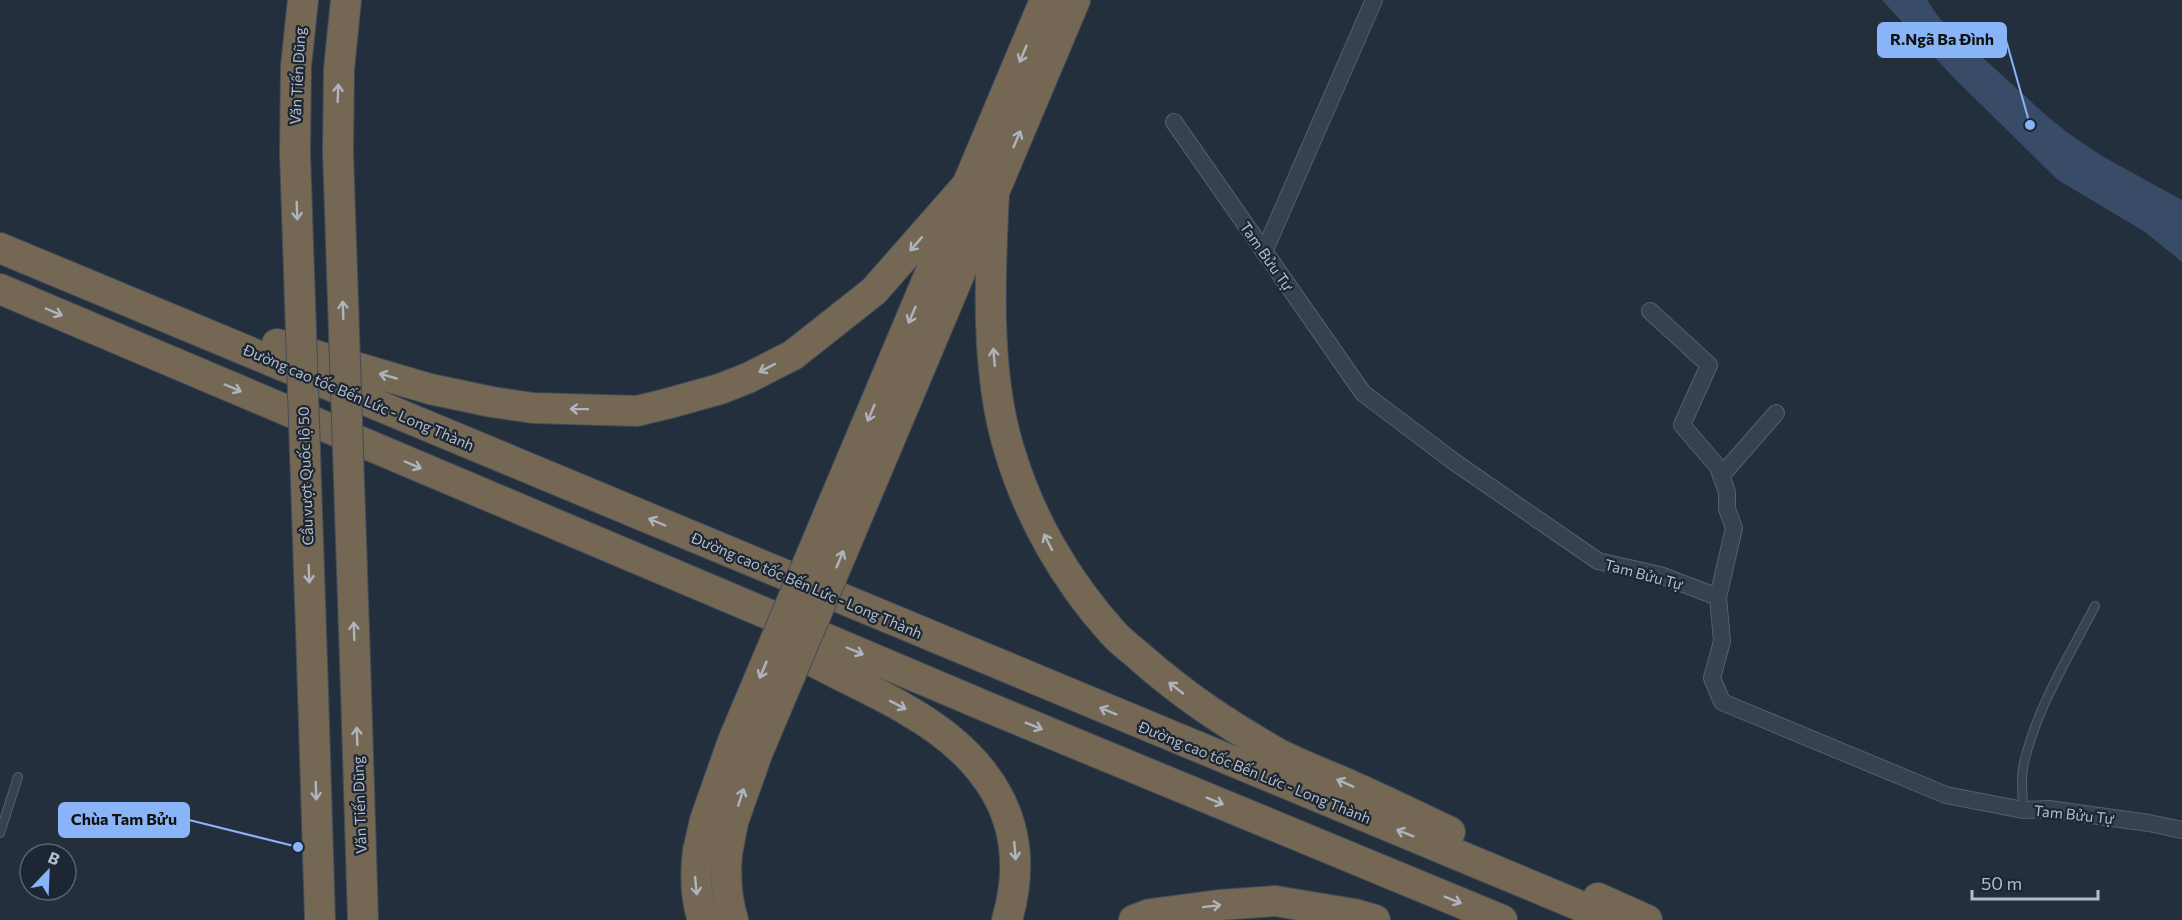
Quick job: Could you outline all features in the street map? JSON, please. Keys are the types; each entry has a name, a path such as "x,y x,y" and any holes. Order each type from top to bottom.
{"highway":[{"name":"Văn Tiến Dũng","path":"295,153 296,66 303,0"},
{"name":"Văn Tiến Dũng","path":"346,0 339,69 338,152 363,920"},
{"path":"1045,0 981,188 990,275 998,394 1008,449 1030,508 1055,556 1114,634 1201,707 1279,754 1647,920"},
{"path":"703,920 695,877 733,822 907,364 981,188 1075,0"},
{"name":"Cầu vượt Quốc lộ 50","path":"295,153 320,920"},
{"path":"62,274 227,331 430,389 533,408 637,411 720,389 748,378 793,355 874,291 981,188"},
{"name":"Đường cao tốc Bến Lức - Long Thành","path":"0,248 1614,920"},
{"path":"0,290 992,709 1502,920"},
{"path":"491,498 752,625 787,647 906,709 943,732 974,762 1001,800 1014,838 1017,869 1014,898 1007,920"},
{"path":"713,852 725,878 728,904 733,920"},
{"path":"1134,920 1150,914 1208,906 1275,901 1354,914 1375,920"}],"street":[{"path":"1264,252 1374,0"},
{"name":"Tam Bửu Tự","path":"1174,122 1363,393 1453,461 1598,561 1660,575 1718,597 1722,641 1712,678 1722,702 1946,795 2023,810 2049,809 2182,830"},
{"path":"1650,311 1709,365 1682,425 1718,467 1727,492 1727,509 1734,528 1718,597"},
{"path":"1721,476 1776,414"}],"lane":[{"path":"2023,810 2023,766 2035,729 2045,703 2095,606"},
{"path":"0,832 18,777"}],"water":[{"path":"1882,0 1927,0 1940,19 2068,133 2102,156 2182,200 2182,262 2145,232 2058,180 1953,77"}],"place":[{"name":"R.Ngã Ba Đình","path":"2030,125"},
{"name":"Chùa Tam Bửu","path":"298,847"}]}
